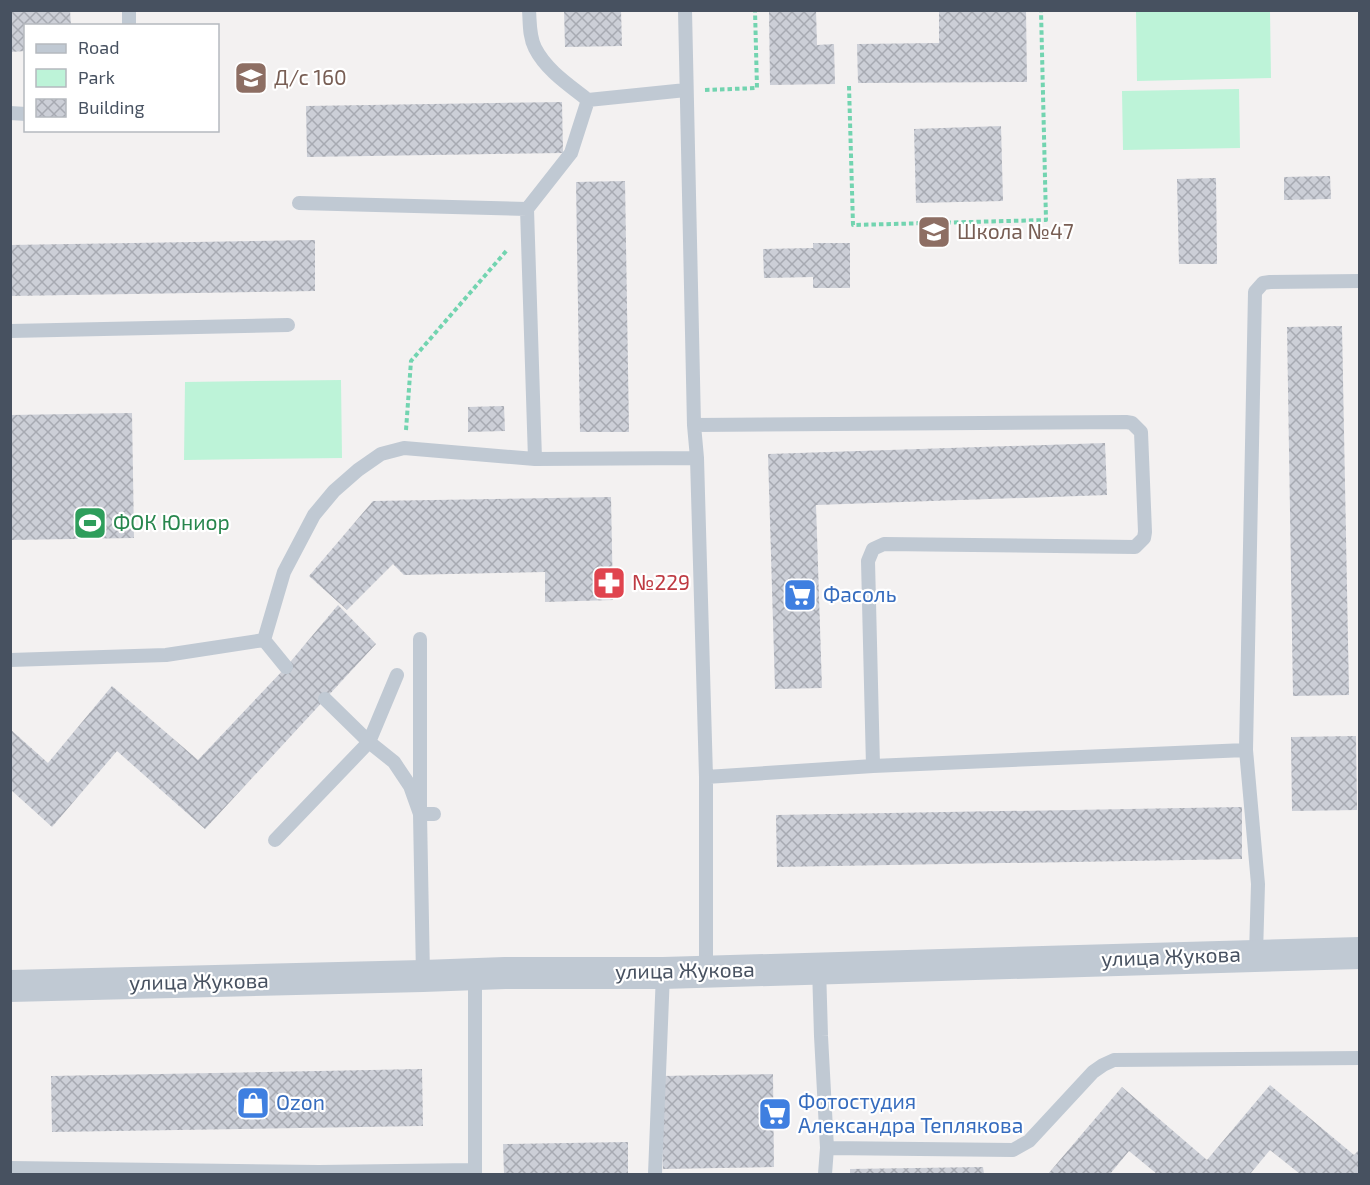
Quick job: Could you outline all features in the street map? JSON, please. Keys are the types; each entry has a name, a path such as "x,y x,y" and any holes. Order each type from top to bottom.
{"street":[{"name":"улица Жукова","path":"10,986 476,973 706,971 1256,954 1359,953"}],"lane":[{"path":"529,10 530,32 535,48 560,78 588,100 686,90"},
{"path":"685,10 694,425 697,458 706,777 706,971"},
{"path":"535,459 527,215 571,153 588,100"},
{"path":"299,203 527,215"},
{"path":"1256,954 1258,884 1246,750 1255,292 1263,283 1270,282 1359,281"},
{"path":"10,331 288,326"},
{"path":"694,425 1126,422 1132,423 1141,432 1145,532 1144,538 1135,547 884,544 873,549 868,561 873,766"},
{"path":"264,640 284,572 315,515 334,491 381,454 404,448 535,459 697,458"},
{"path":"420,639 427,814 423,976"},
{"path":"10,660 166,654 264,640"},
{"path":"264,640 286,667"},
{"path":"275,840 369,742 397,675"},
{"path":"325,699 393,762 427,814"},
{"path":"706,777 873,766 1246,750"},
{"path":"819,967 827,1148 825,1174"},
{"path":"655,1174 663,972"},
{"path":"10,1168 319,1173 475,1172 476,973"},
{"path":"827,1148 1013,1150 1029,1141 1093,1072 1114,1060 1359,1058"}],"path":[{"path":"686,90 757,88 755,10"},
{"path":"849,86 853,225 1046,220 1041,10"},
{"path":"404,448 411,361 516,239 527,215"}],"green space":[{"path":"1136,11 1270,11 1271,78 1137,81"},
{"path":"1239,89 1240,148 1123,150 1122,91"},
{"path":"341,380 342,458 184,460 185,382"}],"building":[{"path":"10,10 70,10 71,24 24,24 24,51 10,52"},
{"path":"564,10 621,10 622,46 565,47"},
{"path":"769,10 816,10 817,45 834,44 835,84 770,85"},
{"path":"939,10 1026,10 1027,82 858,83 857,44 939,43"},
{"path":"562,102 563,153 307,157 306,106"},
{"path":"1001,126 1003,201 916,203 914,129"},
{"path":"1330,176 1331,199 1284,200 1284,177"},
{"path":"1216,178 1217,264 1179,264 1177,179"},
{"path":"625,181 629,432 580,432 576,182"},
{"path":"315,240 315,291 10,296 10,245"},
{"path":"813,243 850,243 850,288 813,288 813,277 764,278 763,249 813,248"},
{"path":"1342,326 1349,695 1293,696 1287,327"},
{"path":"504,406 505,431 468,432 468,407"},
{"path":"132,413 134,538 11,540 10,415"},
{"path":"1105,443 1107,495 816,505 822,688 775,689 768,454"},
{"path":"611,497 613,600 545,602 545,572 404,575 393,564 347,610 309,576 373,501"},
{"path":"338,605 376,644 205,829 117,751 52,827 10,789 10,729 48,763 112,686 198,760 286,667"},
{"path":"1356,736 1357,810 1292,811 1291,737"},
{"path":"1242,807 1242,859 777,867 776,815"},
{"path":"422,1069 423,1126 52,1132 51,1076"},
{"path":"773,1074 774,1167 663,1169 661,1076"},
{"path":"1270,1085 1354,1155 1360,1149 1360,1174 1300,1174 1270,1150 1250,1174 1157,1174 1129,1151 1110,1174 1048,1174 1122,1087 1207,1160"},
{"path":"628,1142 628,1174 504,1174 503,1144"},
{"path":"983,1167 984,1174 850,1174 850,1169"}],"place":[{"name":"Д/с 160","path":"251,78"},
{"name":"Школа №47","path":"934,232"},
{"name":"ФОК Юниор","path":"90,523"},
{"name":"№229","path":"609,583"},
{"name":"Фасоль","path":"800,595"},
{"name":"Ozon","path":"253,1103"},
{"name":"Фотостудия Александра Теплякова","path":"775,1114"}]}
